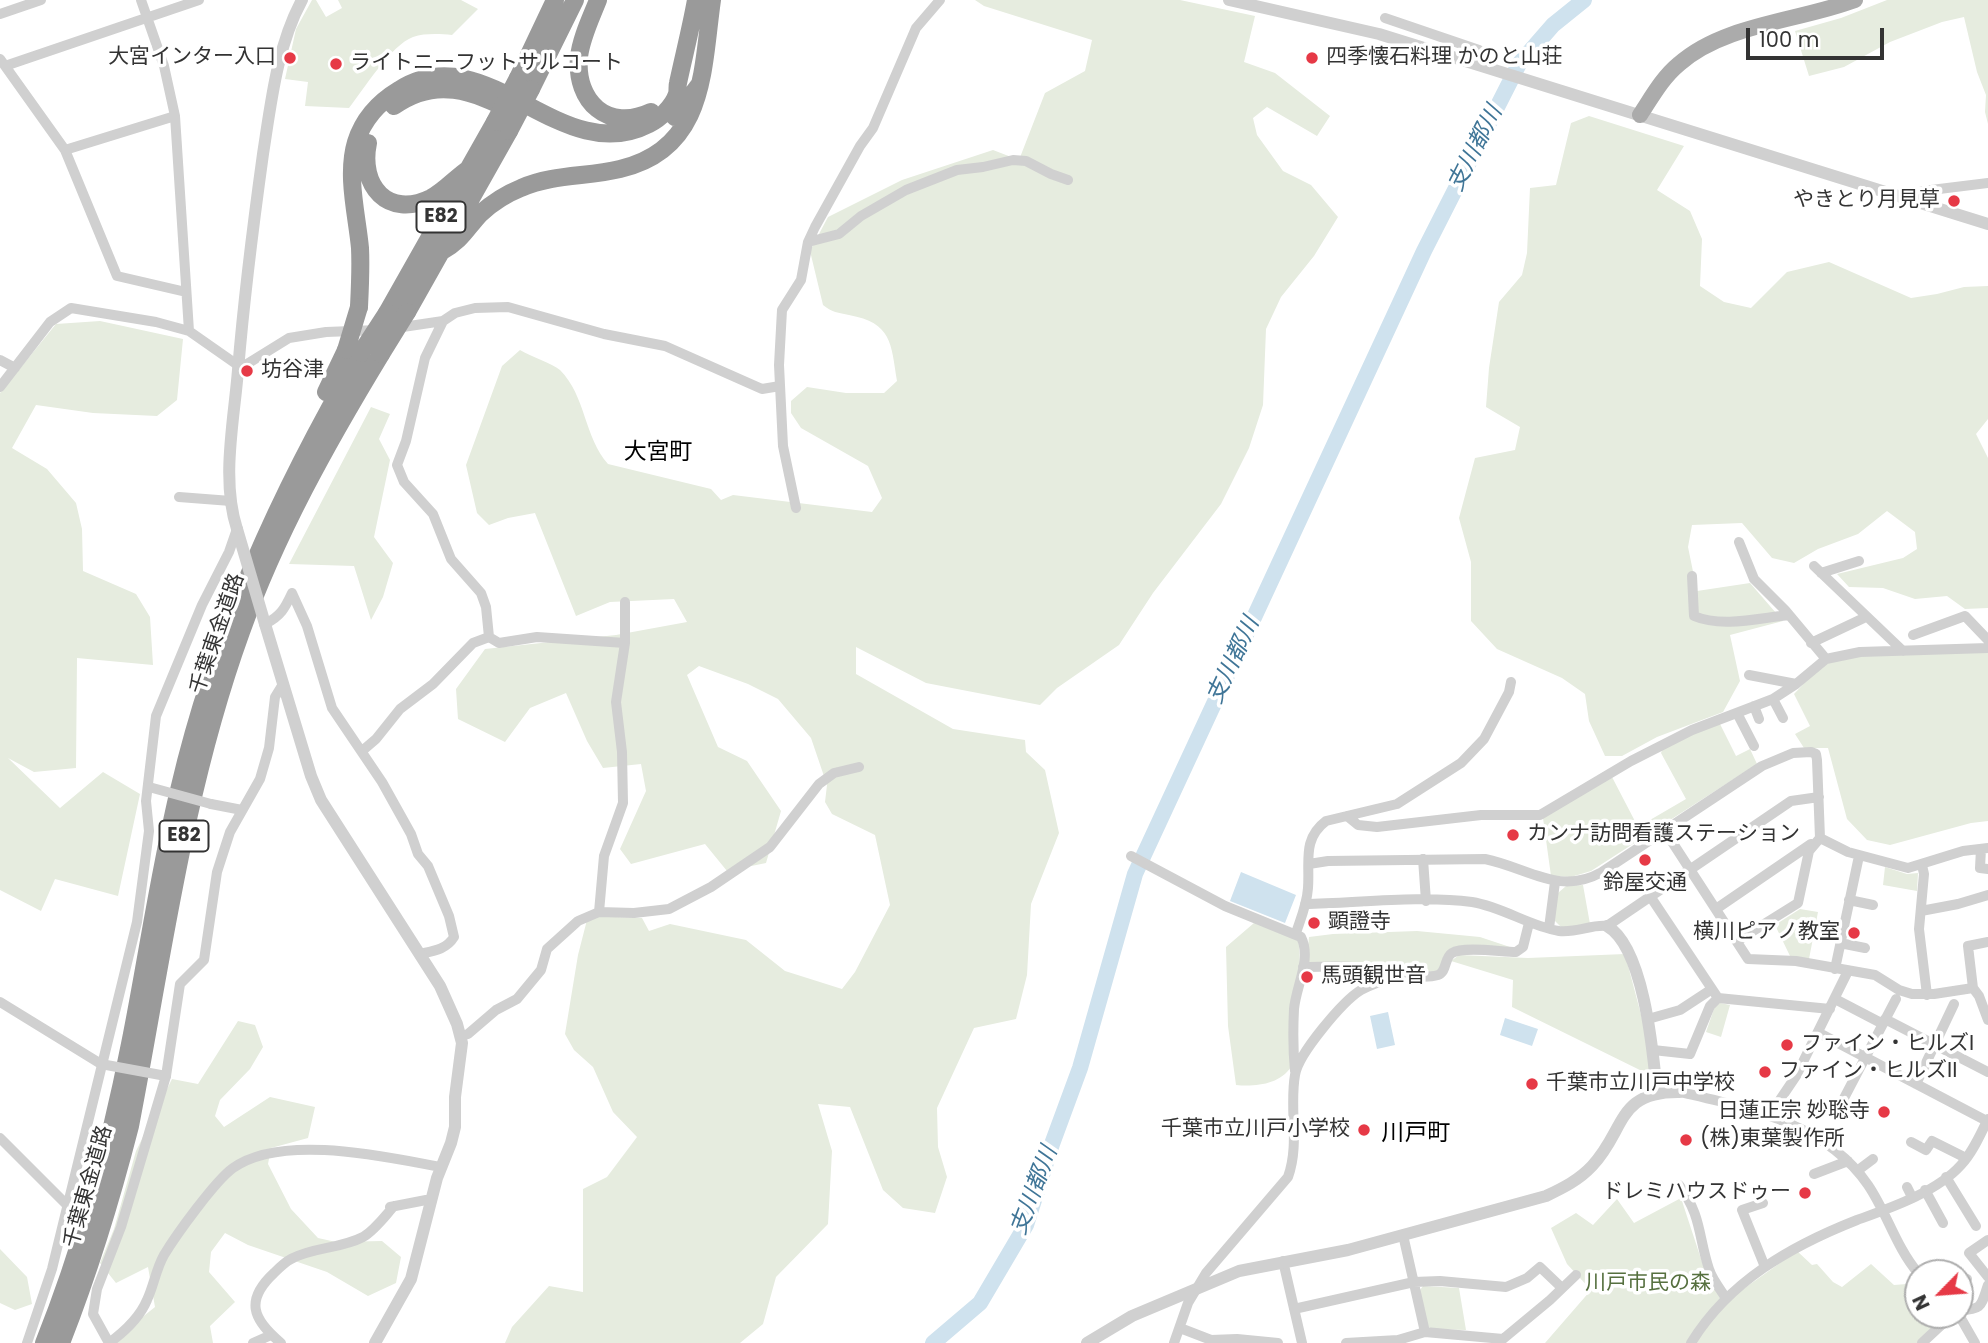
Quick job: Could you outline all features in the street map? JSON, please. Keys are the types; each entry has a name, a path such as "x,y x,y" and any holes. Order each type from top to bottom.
{"highway":[{"name":"千葉東金道路","path":"524,84 555,0"},
{"name":"千葉東金道路","path":"61,1343 92,1259 132,1114 186,822 229,665 264,573 324,451 442,251 524,84 575,0"},
{"path":"598,0 583,40 579,61 580,81 592,104 611,117 640,117 659,106 678,84"},
{"path":"354,352 359,307 360,251 353,180 355,144 368,118 393,93 421,79 437,77 466,79 497,88 568,126 608,134 631,131 654,122 672,103 677,93 696,0"},
{"path":"442,251 457,243 490,205 520,188 551,178 635,165 662,151 685,127 697,101 712,0"},
{"path":"470,168 433,197 414,204 384,198 372,184 365,165 368,144 377,124 396,104 418,93 457,89 486,98 556,133 601,146 628,144 652,134 672,120 700,84"},
{"name":"千葉東金道路","path":"44,1343 69,1278 102,1168 130,1046 179,789 213,667 252,550 305,432 354,352 387,313 470,168 502,126"}],"main road":[{"path":"1640,115 1669,73 1707,43 1730,34 1813,14 1855,0"}],"street":[{"path":"0,14 41,0"},
{"path":"141,0 164,66 175,116 189,331"},
{"path":"186,292 117,276 65,150 18,87 3,62 198,0"},
{"path":"796,508 783,446 780,386 782,310 801,279 808,242 860,146 873,128 916,28 940,0"},
{"path":"1229,0 1385,36 1988,224"},
{"path":"297,3 270,106 250,242 232,449 231,501 283,684 321,800 440,986 461,1036 462,1054 455,1097 455,1127 431,1201 411,1279 375,1343"},
{"path":"1385,36 1391,20 1474,48 1466,61"},
{"path":"65,150 175,116"},
{"path":"808,242 839,234 861,216 906,190 957,170 1013,160 1026,161 1068,180"},
{"path":"1903,197 1923,191 1988,183"},
{"path":"0,387 50,322 71,307 156,322 189,331 239,366 247,364 289,338 326,332 421,326 443,321 455,313 475,309 522,309 604,334 665,346 761,388 780,386"},
{"path":"443,321 425,358 406,441 397,465 404,482 433,514 451,559 481,593 486,607 489,637"},
{"path":"0,360 15,368"},
{"path":"179,497 231,501"},
{"path":"27,1343 52,1269 136,922 149,831 146,801 156,716 202,604 229,552 237,529"},
{"path":"1739,542 1754,579 1826,659"},
{"path":"1859,561 1818,570 1903,651"},
{"path":"1692,576 1694,616 1701,619 1728,622 1788,615"},
{"path":"265,624 283,612 292,593 307,626 332,708 362,751 411,834 418,854 428,866 454,930 454,937 450,944 441,949 419,954"},
{"path":"598,912 604,856 622,803 622,752 616,702 625,643 625,602"},
{"path":"1928,652 1911,633 1965,616 1988,640"},
{"path":"1811,642 1866,617"},
{"path":"489,637 499,643 537,637 625,643"},
{"path":"362,751 376,739 400,709 433,684 473,643 489,637"},
{"path":"1347,816 1358,825 1377,827 1481,815 1540,815 1631,761 1692,730 1773,699 1826,659 1860,652 1928,652 1988,648"},
{"path":"1749,675 1796,684"},
{"path":"1296,933 1305,904 1308,848 1317,827 1326,821 1396,804 1461,763 1475,751 1484,738 1509,692 1511,682"},
{"path":"283,684 275,697 269,748 260,779 230,832 217,872 204,960 180,984 166,1076 121,1227 97,1289 93,1314 109,1343 123,1333 144,1308 164,1254 217,1183 235,1166 265,1154 323,1150 441,1167"},
{"path":"1773,699 1783,718"},
{"path":"1754,706 1759,719"},
{"path":"1737,713 1754,746"},
{"path":"1309,864 1328,861 1485,859 1506,863 1555,882 1576,882 1593,877 1747,775 1793,753 1816,754 1820,838 1809,851 1798,903 1737,941"},
{"path":"461,1036 468,1034 496,1010 517,999 541,970 547,949 578,921 598,912 634,913 669,909 711,887 771,847 819,784 834,773 859,767"},
{"path":"149,787 242,810"},
{"path":"1305,904 1426,901 1475,903 1492,907 1529,923 1568,932 1607,926 1791,801 1819,797"},
{"path":"1665,831 1748,958 1797,961 1875,975 1899,990 1912,994 1927,995 1973,988"},
{"path":"1820,838 1859,856 1868,856 1884,860 1890,865 1908,868 1963,851 1985,849 1980,869 1988,869"},
{"path":"1716,909 1820,838"},
{"path":"1132,856 1225,906 1296,933 1304,941 1304,967 1294,1005 1293,1157 1288,1177 1230,1242 1196,1289 1188,1303 1174,1343"},
{"path":"1835,969 1859,856"},
{"path":"1423,859 1426,901"},
{"path":"1922,865 1924,874 1919,929 1927,995"},
{"path":"1549,928 1555,882"},
{"path":"1921,911 1988,895"},
{"path":"1650,896 1715,994"},
{"path":"1849,900 1873,905"},
{"path":"1304,967 1353,967 1401,975 1441,974 1448,957 1453,953 1469,950 1516,952 1523,947 1529,923"},
{"path":"1607,926 1620,935 1627,946 1648,1019 1657,1093"},
{"path":"1987,1015 1973,988 1968,946 1988,942"},
{"path":"1840,943 1865,948"},
{"path":"1769,1116 1796,1076 1848,971"},
{"path":"1295,1072 1327,1023 1353,996 1401,975"},
{"path":"1653,1050 1690,1054 1715,994"},
{"path":"1648,1019 1680,1010 1715,994 1830,1009"},
{"path":"1835,999 1935,1044 1988,1072"},
{"path":"1842,1102 1896,999"},
{"path":"0,1002 101,1064 166,1076"},
{"path":"1916,1084 1954,1004"},
{"path":"1691,1343 1726,1298 1765,1267 1799,1245 1884,1210 1946,1177 1966,1158 1987,1120 1819,1033"},
{"path":"1087,1343 1132,1316 1239,1271 1348,1250 1403,1236 1530,1201 1570,1184 1597,1160 1629,1109 1641,1099 1657,1093 1680,1092 1769,1116 1815,1136 1857,1171 1884,1210 1908,1259"},
{"path":"0,1138 67,1205"},
{"path":"1911,1142 1926,1150 1932,1141 1966,1158"},
{"path":"1857,1171 1873,1159"},
{"path":"1814,1174 1848,1161"},
{"path":"1946,1177 1976,1226"},
{"path":"1679,1185 1700,1224 1709,1271 1726,1298"},
{"path":"1907,1186 1912,1197"},
{"path":"1925,1190 1942,1223"},
{"path":"383,1209 431,1201"},
{"path":"1763,1203 1742,1210 1765,1267"},
{"path":"281,1343 271,1335 255,1313 254,1303 261,1286 289,1259 331,1249 365,1236 394,1206"},
{"path":"1403,1236 1425,1332"},
{"path":"1988,1240 1969,1253 1988,1277"},
{"path":"1283,1261 1302,1343"},
{"path":"1294,1309 1414,1282 1440,1281 1506,1287 1527,1278 1540,1266 1562,1289"},
{"path":"1346,1343 1398,1341 1425,1332 1504,1341 1576,1275"},
{"path":"1974,1310 1979,1308 1988,1285"},
{"path":"1180,1328 1211,1340 1237,1339 1278,1343"},
{"path":"1922,1343 1937,1329"},
{"path":"253,1343 271,1335"}],"green space":[{"name":"ライトニーフットサルコート","path":"312,0 316,0 326,17 342,8 338,0 461,0 478,9 452,35 422,35 405,42 387,58 349,108 305,106 308,82 285,79 296,29"},
{"path":"975,0 1180,0 1255,16 1244,62 1275,73 1330,116 1317,136 1267,107 1253,118 1257,135 1283,171 1311,185 1338,217 1314,256 1281,297 1266,329 1263,405 1249,448 1221,504 1153,593 1119,645 1057,688 1040,705 926,683 856,647 856,674 953,729 1025,740 1026,752 1045,770 1059,833 1031,904 1027,975 1016,1019 974,1028 937,1108 938,1147 947,1177 935,1213 903,1208 883,1190 850,1107 818,1104 832,1151 828,1224 776,1277 763,1324 740,1343 505,1343 512,1327 549,1286 583,1292 583,1189 607,1177 637,1137 613,1112 593,1067 574,1050 565,1034 578,955 588,916 642,918 649,931 670,924 746,940 785,971 842,989 855,972 890,905 875,835 832,814 825,802 827,785 811,738 778,699 748,684 699,666 687,675 718,747 747,761 781,811 766,863 727,871 705,844 631,864 620,849 646,791 641,764 603,768 587,741 566,693 530,708 505,742 458,719 456,689 485,649 616,635 687,622 674,599 610,602 576,616 535,513 489,525 477,513 466,465 502,366 520,350 556,367 569,380 594,442 608,464 711,489 721,500 733,495 872,512 882,498 868,466 801,428 791,413 791,401 807,387 846,393 884,393 897,381 891,346 882,329 874,323 835,312 823,305 810,251 828,217 902,180 993,150 1019,160 1045,93 1085,71 1092,40 984,6"},
{"path":"1887,0 1988,0 1988,124 1985,112 1986,95 1977,72 1964,17 1942,22 1890,42 1844,67 1809,76 1795,31 1841,18"},
{"path":"1589,116 1684,146 1657,190 1690,211 1702,239 1700,286 1724,302 1751,308 1787,272 1829,262 1911,298 1964,287 1988,286 1988,419 1976,434 1988,458 1988,608 1965,609 1947,596 1915,599 1883,588 1849,587 1837,574 1903,558 1917,549 1915,532 1887,511 1858,534 1818,549 1794,563 1772,558 1742,523 1692,525 1688,547 1697,591 1750,583 1783,621 1730,635 1740,681 1723,712 1657,737 1622,756 1605,756 1589,721 1585,694 1562,678 1497,649 1471,621 1471,562 1459,518 1475,458 1515,450 1520,427 1486,407 1499,302 1522,275 1527,253 1530,188 1556,185 1571,123"},
{"path":"100,321 183,339 177,400 157,416 93,413 36,405 12,448 47,469 76,503 82,529 83,571 136,594 150,617 153,665 77,658 76,768 34,772 8,758 60,808 103,772 140,794 118,896 55,879 41,911 0,890 0,393 56,324"},
{"path":"371,407 390,414 379,439 390,460 374,537 393,563 383,597 371,620 354,566 289,564"},
{"path":"1988,652 1988,821 1971,823 1890,845 1867,840 1847,819 1828,748 1804,748 1795,734 1810,726 1794,694 1822,667 1838,660 1879,654"},
{"path":"1719,722 1736,756 1750,749 1757,764 1591,871 1571,877 1551,876 1543,818 1612,777 1638,827 1686,799 1661,753 1663,748"},
{"path":"1885,867 1907,874 1918,873 1917,891 1883,885"},
{"path":"1583,885 1590,924 1562,928 1554,920 1558,893 1566,886"},
{"path":"1800,909 1818,912 1809,959 1790,956 1775,925"},
{"path":"1254,923 1287,932 1296,937 1299,944 1299,977 1291,1067 1274,1081 1259,1085 1236,1085 1228,1026 1226,947"},
{"path":"1417,931 1480,937 1513,948 1455,949 1436,972 1306,965 1309,937"},
{"path":"1625,954 1644,1026 1650,1075 1512,1007 1513,980 1451,961 1459,955 1528,958"},
{"path":"1720,1003 1730,1005 1721,1037 1706,1032 1715,1006"},
{"path":"238,1021 255,1025 263,1047 250,1069 220,1100 215,1116 224,1127 270,1097 315,1107 308,1138 271,1148 268,1164 291,1209 318,1238 336,1242 382,1241 401,1257 396,1283 368,1296 327,1272 248,1245 225,1233 211,1252 209,1272 235,1302 210,1326 213,1343 110,1343 155,1307 148,1267 116,1283 100,1263 114,1229 136,1151 172,1079 198,1084"},
{"name":"川戸市民の森","path":"1681,1198 1704,1268 1725,1302 1797,1251 1812,1265 1817,1264 1833,1282 1842,1287 1871,1264 1894,1285 1904,1284 1904,1329 1933,1329 1917,1343 1545,1343 1591,1290 1567,1264 1551,1228 1576,1213 1593,1225 1617,1199 1634,1223"},
{"path":"0,1249 27,1277 32,1304 15,1310 0,1303"},
{"path":"1423,1286 1459,1288 1466,1330 1431,1329 1427,1325 1420,1290"}],"water":[{"path":"1241,872 1296,895 1285,923 1230,901"},
{"path":"1388,1012 1395,1045 1377,1049 1370,1016"},
{"path":"1505,1018 1538,1029 1532,1046 1500,1035"}],"waterway":[{"name":"支川都川","path":"1576,0 1578,5"},
{"name":"支川都川","path":"933,1343 980,1303 1026,1225 1080,1068 1135,874 1424,251 1519,64 1553,25 1584,0"}],"place":[{"name":"大宮インター入口","path":"290,58"},
{"name":"四季懐石料理 かのと山荘","path":"1312,58"},
{"name":"ライトニーフットサルコート","path":"336,64"},
{"name":"やきとり月見草","path":"1954,201"},
{"name":"坊谷津","path":"247,371"},
{"name":"カンナ訪問看護ステーション","path":"1513,835"},
{"name":"鈴屋交通","path":"1645,860"},
{"name":"顕證寺","path":"1314,923"},
{"name":"横川ピアノ教室","path":"1854,933"},
{"name":"馬頭観世音","path":"1307,977"},
{"name":"ファイン・ヒルズI","path":"1787,1045"},
{"name":"ファイン・ヒルズII","path":"1765,1072"},
{"name":"千葉市立川戸中学校","path":"1532,1084"},
{"name":"日蓮正宗 妙聡寺","path":"1884,1112"},
{"name":"千葉市立川戸小学校","path":"1364,1130"},
{"name":"(株)東葉製作所","path":"1686,1140"},
{"name":"ドレミハウスドゥー","path":"1805,1193"}],"district":[{"name":"大宮町","path":"658,453"},
{"name":"川戸町","path":"1416,1134"}]}
